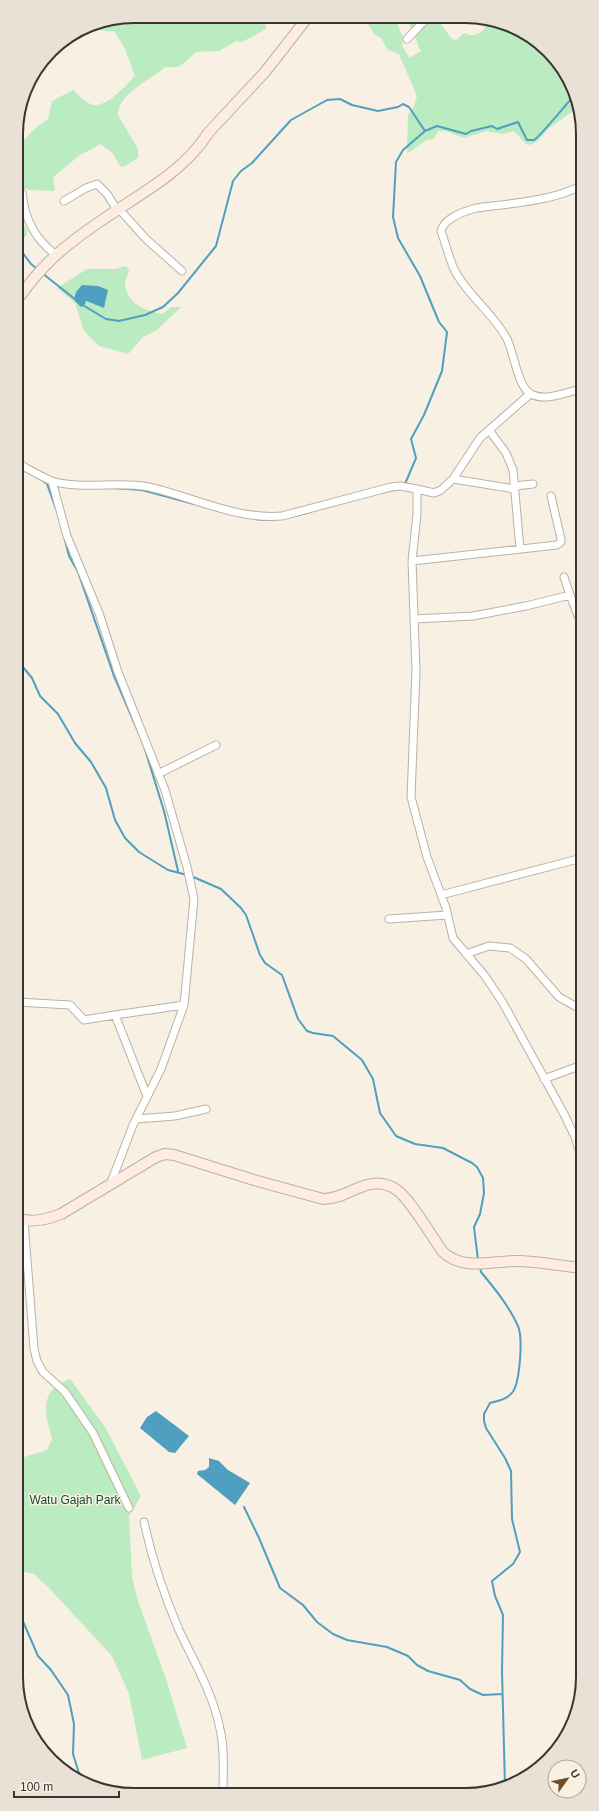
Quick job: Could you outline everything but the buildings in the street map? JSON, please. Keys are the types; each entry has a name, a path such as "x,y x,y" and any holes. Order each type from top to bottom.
{"main road":[{"path":"23,292 44,266 56,255 83,234 181,166 209,132 265,72 303,23"},
{"path":"23,1220 49,1219 61,1214 156,1157 165,1154 180,1156 254,1180 323,1199 334,1198 363,1186 381,1183 398,1190 446,1255 470,1263 487,1264 519,1261 576,1267"}],"street":[{"path":"407,39 422,23"},
{"path":"64,201 96,184 107,194 118,210 146,239 182,271"},
{"path":"576,188 560,194 511,204 472,209 451,219 442,226 441,231 456,272 504,334 514,356 522,385 530,394 543,397 576,390"},
{"path":"23,203 36,236 44,246 56,255"},
{"path":"23,466 52,481 76,484 149,487 216,507 267,517 282,516 384,488 403,486 434,493 441,490 453,479 474,446 489,430 530,394"},
{"path":"489,430 511,462 515,488 520,549"},
{"path":"453,479 515,488 533,484"},
{"path":"52,481 67,536 99,613 118,672 158,774 187,867 194,899 184,1005 161,1069 136,1119 110,1185"},
{"path":"416,489 417,514 412,561 416,671 411,797 427,858 447,914 452,938 485,976 503,1003 570,1127 576,1143"},
{"path":"412,561 557,545 561,542 551,496"},
{"path":"564,577 576,611"},
{"path":"414,619 473,616 570,596"},
{"path":"158,774 216,745"},
{"path":"441,895 576,860"},
{"path":"389,920 447,914"},
{"path":"466,954 488,946 510,948 526,959 559,997 576,1007"},
{"path":"23,1002 70,1005 84,1020 184,1005"},
{"path":"115,1015 147,1096"},
{"path":"544,1079 576,1067"},
{"path":"136,1119 175,1116 206,1109"},
{"path":"23,1240 33,1341 37,1361 47,1378 65,1392 84,1419 99,1446 129,1508"},
{"path":"144,1522 157,1572 179,1630 206,1684 220,1727 222,1740 223,1788"}],"green space":[{"path":"134,23 266,23 266,29 242,42 236,41 219,51 196,52 178,67 165,67 136,88 123,100 119,107 118,115 138,149 138,158 123,167 120,166 113,154 101,144 80,155 53,177 55,189 53,191 29,190 23,187 23,142 32,131 48,119 52,101 73,90 88,103 94,105 100,104 111,99 135,76 125,49 114,31 99,29 119,24"},
{"path":"367,23 397,23 403,37 402,46 409,57 411,57 421,51 407,23 424,23 426,25 430,23 440,23 452,39 456,40 464,33 475,35 480,33 485,29 484,25 508,31 533,46 544,55 565,85 574,111 549,128 538,141 530,145 525,143 514,131 503,134 487,131 464,138 446,131 438,131 434,139 427,140 407,154 408,115 414,106 417,96 399,54 388,50 381,38 375,35"},
{"path":"23,226 26,227 27,235 23,239"},
{"path":"126,266 129,270 125,285 130,298 139,306 163,314 171,307 181,307 157,330 143,337 128,354 99,346 84,331 75,303 57,288 87,269 116,269","holes":["108,290 104,308 85,301"]},
{"name":"Watu Gajah Park","path":"70,1379 105,1427 141,1496 129,1516 132,1576 137,1598 167,1682 187,1748 142,1760 129,1694 112,1656 49,1588 34,1574 23,1572 23,1457 47,1450 52,1439 47,1420 46,1404 48,1396 60,1384"}],"water":[{"path":"82,285 98,286 108,290 104,308 86,301 81,307 74,300 76,292"},
{"path":"156,1411 189,1436 175,1453 169,1452 140,1428 147,1417"},
{"path":"209,1458 219,1461 228,1470 250,1483 235,1505 197,1474 198,1471 205,1470 209,1467"}],"waterway":[{"path":"81,304 106,319 119,321 145,315 163,307 178,293 216,246 233,181 241,171 252,163 291,120 327,100 340,99 352,105 378,111 398,107 403,104 409,107 425,131"},
{"path":"405,484 416,458 411,439 424,415 442,371 447,332 439,322 420,276 398,238 393,217 396,162 403,150 425,131 437,126 466,134 471,131 492,126 497,129 518,122 527,140 534,140 571,100"},
{"path":"23,253 37,269"},
{"path":"42,273 76,300"},
{"path":"43,481 47,484 56,509"},
{"path":"113,488 142,490 194,504"},
{"path":"381,493 398,489"},
{"path":"255,519 276,519 311,512"},
{"path":"63,532 69,556 78,572 114,676 143,743 164,811 178,871"},
{"path":"23,667 32,678 40,696 58,714 75,743 91,762 106,788 115,820 125,838 139,852 168,870 187,875"},
{"path":"191,876 221,889 241,908 246,915 260,955 265,963 282,975 298,1019 307,1031 333,1036 362,1060 373,1079 380,1113 396,1136 415,1144 443,1148 477,1167 483,1178 484,1193 480,1214 474,1227 478,1260"},
{"path":"480,1266 481,1272 501,1298 518,1326 521,1348 518,1377 514,1390 506,1398 490,1403 484,1414 486,1428 505,1458 511,1471 512,1519 520,1552 513,1564 492,1581 495,1596 503,1615 502,1671 505,1781"},
{"path":"244,1507 280,1588 303,1605 317,1622 333,1634 347,1640 387,1647 408,1656 417,1665 428,1671 460,1680 470,1689 483,1695 502,1694"},
{"path":"23,1622 38,1656 51,1670 68,1695 74,1724 73,1754 79,1774"}]}
